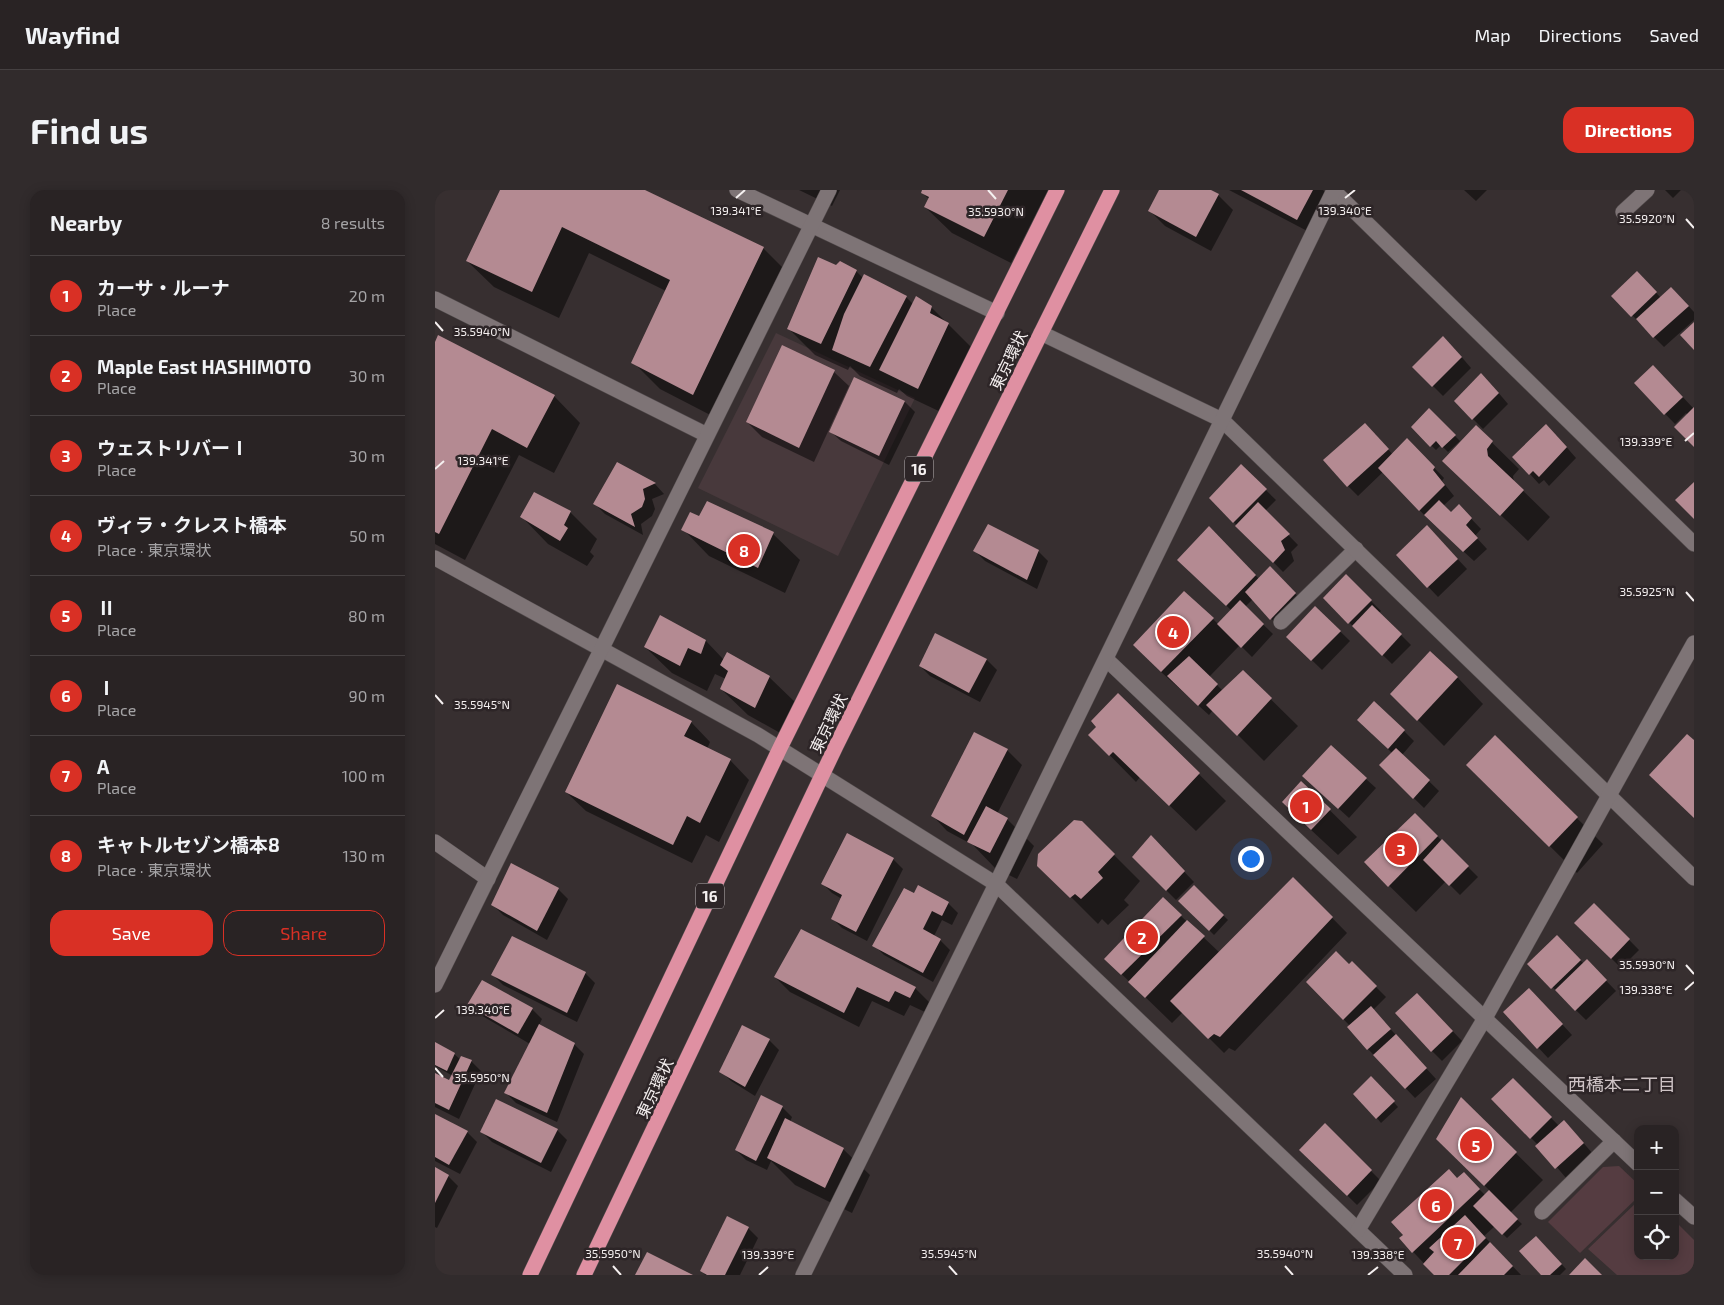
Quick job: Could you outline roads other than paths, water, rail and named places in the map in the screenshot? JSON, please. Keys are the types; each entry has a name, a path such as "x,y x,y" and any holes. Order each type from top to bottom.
{"highway":[{"name":"東京環状","path":"530,1275 780,748 1057,190"},
{"name":"東京環状","path":"584,1275 822,774 1112,190"}],"street":[{"path":"737,190 997,313"},
{"path":"435,985 829,190"},
{"path":"803,1275 1334,190 1694,544"},
{"path":"1623,212 1647,190"},
{"path":"435,299 707,436"},
{"path":"1041,333 1222,420 1694,878"},
{"path":"1281,622 1356,549"},
{"path":"435,558 780,748 996,884 1405,1275"},
{"path":"1358,1230 1485,1018 1694,643"},
{"path":"1106,659 1634,1160"},
{"path":"435,842 488,878"},
{"path":"1542,1212 1614,1141"},
{"path":"1679,1204 1694,1218"}],"place":[{"name":"キャトルセゾン橋本8","path":"744,550"},
{"name":"ヴィラ・クレスト橋本","path":"1173,632"},
{"name":"カーサ・ルーナ","path":"1306,806"},
{"name":"ウェストリバーⅠ","path":"1401,849"},
{"name":"Maple East HASHIMOTO","path":"1142,937"},
{"name":"Ⅱ","path":"1476,1145"},
{"name":"Ⅰ","path":"1436,1205"},
{"name":"A","path":"1458,1243"}],"district":[{"name":"西橋本二丁目","path":"1622,1084"}]}
